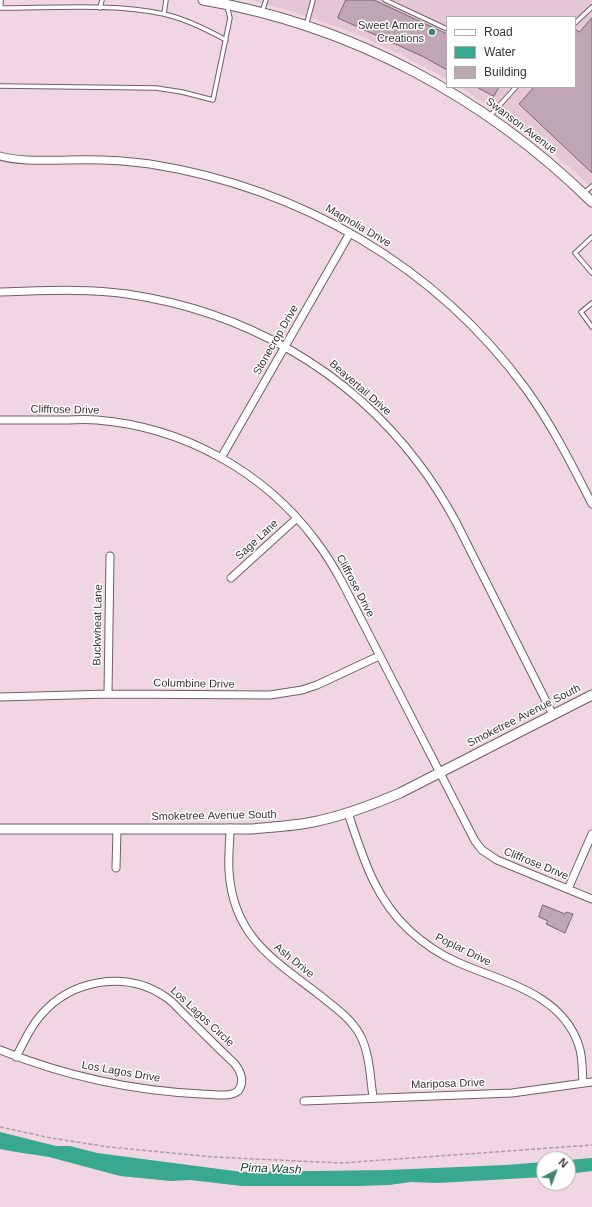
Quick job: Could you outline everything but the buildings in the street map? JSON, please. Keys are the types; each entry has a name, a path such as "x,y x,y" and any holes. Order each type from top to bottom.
{"street":[{"name":"Swanson Avenue","path":"203,0 227,2 306,26 351,42 408,68 464,99 516,135 565,175 592,202"},
{"name":"Magnolia Drive","path":"0,156 33,161 104,159 148,164 193,172 236,183 279,198 320,216 350,233 398,263 433,290 467,321 498,354 526,389 551,427 592,504"},
{"name":"Stonecrop Drive","path":"221,458 350,233"},
{"name":"Beavertail Drive","path":"0,292 90,291 125,294 193,308 258,332 285,346 319,367 347,388 373,411 397,436 419,463 439,492 456,522 553,715"},
{"name":"Cliffrose Drive","path":"0,420 96,420 146,428 195,445 221,458 262,485 297,518 316,540 330,562 471,837 482,850 502,863 592,899"},
{"name":"Sage Lane","path":"231,578 297,518"},
{"name":"Buckwheat Lane","path":"108,694 110,556"},
{"name":"Columbine Drive","path":"0,697 108,694 255,696 286,693 302,690 324,682 379,656"},
{"name":"Smoketree Avenue South","path":"0,829 252,829 283,827 313,822 372,805 400,793 592,695"},
{"name":"Poplar Drive","path":"348,813 374,885 385,903 399,920 420,940 444,955 534,994 553,1007 568,1025 579,1045 583,1083"},
{"path":"116,868 117,828"},
{"name":"Ash Drive","path":"230,828 229,879 233,898 243,922 250,935 263,950 340,1011 354,1025 364,1043 372,1097"},
{"path":"568,889 592,834"},
{"name":"Los Lagos Circle","path":"16,1057 37,1019 51,1004 61,997 79,987 95,983 111,981 128,982 152,989 166,997 236,1065 242,1079 240,1089"},
{"name":"Los Lagos Drive","path":"0,1050 67,1074 131,1088 179,1093 227,1095 240,1089"},
{"name":"Mariposa Drive","path":"304,1101 512,1092 592,1082"}],"lane":[{"path":"1,0 0,8 100,8 164,14 194,24 226,40"},
{"path":"100,8 102,0"},
{"path":"164,14 166,0"},
{"path":"262,13 266,0"},
{"path":"306,26 313,0"},
{"path":"385,0 446,29"},
{"path":"0,86 156,88 182,92 213,100 230,18 227,2"},
{"path":"576,22 592,7"},
{"path":"489,116 515,88"},
{"path":"584,193 592,186"},
{"path":"592,237 575,253 592,273"},
{"path":"592,303 581,312 592,327"}],"path":[{"path":"0,1126 51,1138 108,1147 213,1157 341,1163 592,1145"}],"shaded area":[{"path":"252,0 592,0 592,189 571,168 521,128 461,88 576,88 576,16 446,16 446,78 412,60 354,33 294,12"}],"water":[{"path":"0,1132 56,1146 70,1146 97,1153 242,1172 388,1170 536,1163 536,1177 437,1183 411,1182 389,1185 360,1186 242,1186 190,1180 171,1181 120,1176 49,1157 0,1149"},
{"path":"592,1158 592,1171 576,1173 576,1159"}],"place":[{"name":"Sweet Amore Creations","path":"432,32"}],"water label":[{"name":"Pima Wash","path":"271,1169"}]}
